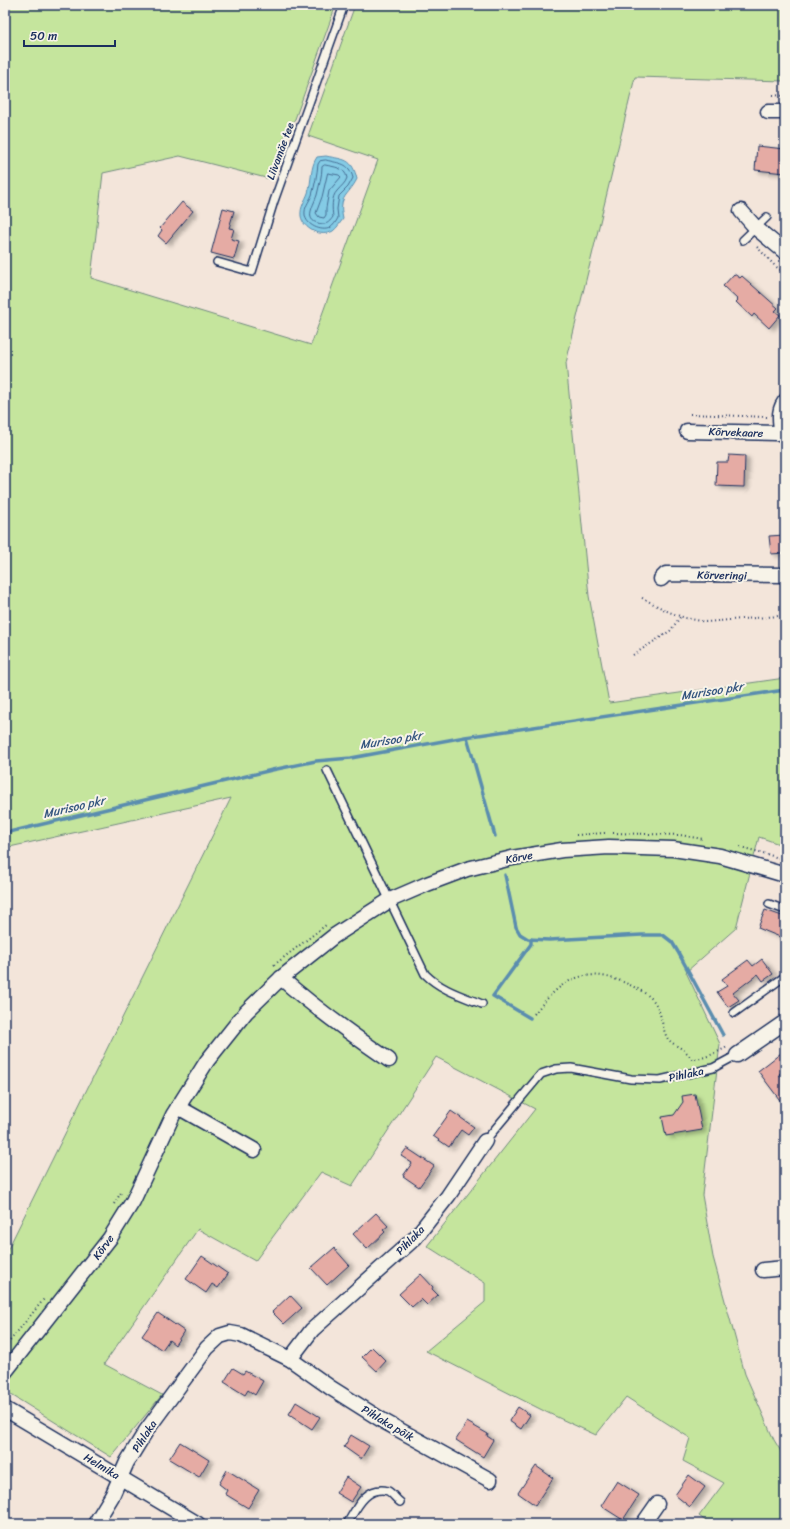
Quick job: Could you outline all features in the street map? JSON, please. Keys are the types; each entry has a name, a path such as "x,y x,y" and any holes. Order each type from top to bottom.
{"street":[{"path":"768,112 785,112"},
{"path":"741,211 748,235 785,252"},
{"name":"Kõrvekaare","path":"687,431 782,432"},
{"name":"Kõrveringi","path":"660,579 666,574 785,575"},
{"name":"Kõrve","path":"5,1372 110,1238 133,1201 178,1107 207,1061 275,974 390,900 467,869 512,858 562,850 609,847 673,849 720,856 785,875"},
{"path":"275,974 323,1013 389,1060"},
{"name":"Pihlaka","path":"734,1050 785,1022"},
{"path":"178,1107 254,1150"},
{"name":"Pihlaka","path":"95,1524 112,1496 127,1462 146,1431 208,1348 220,1336 230,1332 241,1335 290,1359 312,1330 415,1238 448,1196 485,1141"},
{"path":"763,1270 785,1268"},
{"name":"Pihlaka põik","path":"290,1359 331,1388 385,1422 490,1480"},
{"name":"Helmika","path":"5,1409 198,1524"},
{"path":"643,1524 657,1504"}],"lane":[{"name":"Liivamäe tee","path":"216,262 252,272 274,201 344,5"},
{"path":"748,235 767,217"},
{"path":"782,432 776,417 777,406 785,396"},
{"path":"327,770 425,974 434,983 443,988 482,1004"},
{"path":"769,904 785,910"},
{"path":"734,1014 784,977 785,979"},
{"name":"Pihlaka","path":"485,1141 541,1074 556,1069 571,1068 631,1079 660,1080 714,1068 734,1050"},
{"path":"347,1524 363,1498 373,1491 389,1492 400,1502"}],"path":[{"path":"773,95 785,96"},
{"path":"748,235 775,266 785,273"},
{"path":"690,414 776,417"},
{"path":"642,598 669,612 706,622 779,616 785,618"},
{"path":"633,655 670,631 681,616"},
{"path":"573,835 588,833 637,833 680,835 709,840"},
{"path":"736,846 785,860"},
{"path":"275,974 280,960 328,923"},
{"path":"534,1014 554,991 565,982 588,976 601,976 615,979 630,985 652,1000 659,1010 668,1039 686,1052 692,1059 700,1059 734,1050"},
{"path":"113,1206 124,1188"},
{"path":"5,1347 47,1296"}],"green space":[{"path":"5,5 336,5 295,119 287,129 270,179 180,156 103,173 91,278 311,345 378,160 308,136 355,5 785,5 785,81 635,77 566,363 589,596 609,703 785,678 785,846 759,837 736,928 686,972 720,1044 702,1195 713,1257 745,1374 774,1440 785,1458 785,1524 710,1524 699,1516 724,1483 683,1461 690,1438 626,1397 596,1435 546,1412 426,1351 485,1302 485,1283 427,1246 535,1109 436,1057 352,1186 321,1172 255,1261 198,1229 104,1364 162,1395 111,1457 5,1391 5,1255 231,798 5,848"}],"water":[{"path":"326,156 347,161 353,167 357,179 343,201 343,219 333,231 328,233 318,233 305,225 302,221 301,213 308,193 315,161 317,157"}],"building":[{"path":"757,146 785,149 785,173 755,170"},
{"path":"182,202 193,211 166,243 158,236 162,230 160,228"},
{"path":"223,208 234,211 229,228 234,229 231,239 239,241 234,259 211,253"},
{"path":"734,274 740,278 742,276 778,308 775,311 780,315 769,328 754,314 752,317 736,302 738,300 723,286"},
{"path":"729,455 745,456 744,487 716,486 717,462 728,462"},
{"path":"785,535 785,553 771,554 769,536"},
{"path":"765,910 785,917 785,939 758,928"},
{"path":"762,959 773,974 763,981 758,974 733,993 739,1000 728,1007 717,992 727,986 722,979 748,960 753,966"},
{"path":"785,1050 785,1070 779,1074 785,1083 785,1107 758,1071"},
{"path":"695,1094 702,1130 666,1136 662,1117 674,1115 683,1102 682,1096"},
{"path":"451,1111 474,1127 468,1135 461,1130 449,1147 433,1136"},
{"path":"407,1148 434,1166 419,1187 403,1176 412,1163 401,1156"},
{"path":"376,1213 388,1226 383,1230 385,1232 367,1249 353,1234"},
{"path":"334,1248 349,1265 327,1285 311,1268"},
{"path":"202,1256 228,1274 218,1288 212,1284 206,1293 186,1279"},
{"path":"421,1274 438,1295 427,1305 421,1299 412,1307 399,1294"},
{"path":"290,1295 302,1308 284,1324 272,1312"},
{"path":"158,1313 184,1331 175,1345 169,1340 162,1350 142,1336"},
{"path":"372,1347 386,1361 377,1371 362,1357"},
{"path":"233,1368 243,1374 245,1371 263,1381 255,1395 248,1390 245,1395 224,1382"},
{"path":"296,1402 320,1417 312,1429 289,1414"},
{"path":"518,1407 530,1415 521,1429 509,1421"},
{"path":"467,1422 488,1434 487,1436 493,1440 483,1457 456,1440"},
{"path":"351,1435 369,1446 361,1459 344,1447"},
{"path":"180,1442 209,1460 199,1477 169,1459"},
{"path":"536,1466 553,1478 535,1505 518,1493"},
{"path":"227,1470 259,1490 248,1508 225,1494 227,1490 219,1484"},
{"path":"689,1475 705,1487 690,1507 675,1495"},
{"path":"346,1477 361,1487 351,1502 336,1493"},
{"path":"617,1481 639,1495 623,1520 601,1506"}],"waterway":[{"name":"Murisoo pkr","path":"5,833 316,761 351,758 465,737 785,690"},
{"path":"467,737 495,836"},
{"path":"505,875 516,927 520,934 528,939 549,940 663,935 672,942 723,1035"},
{"path":"530,1018 493,996 531,944 531,939"}]}
